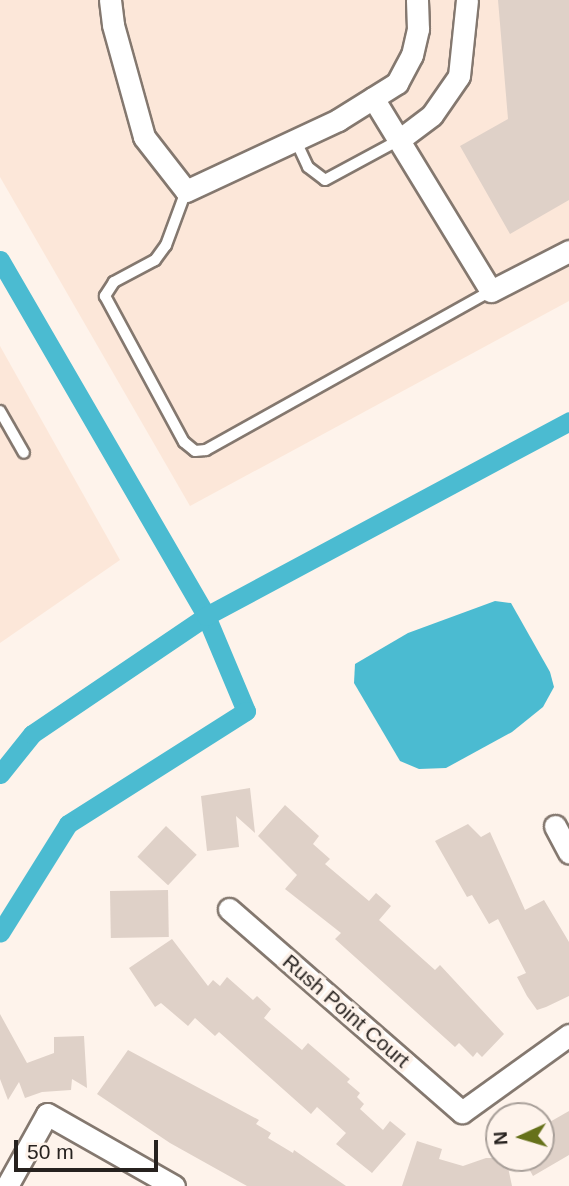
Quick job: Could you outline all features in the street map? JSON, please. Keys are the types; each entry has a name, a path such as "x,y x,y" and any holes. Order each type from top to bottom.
{"street":[{"path":"110,0 113,25 144,137 186,191 295,139 397,83 412,55 418,29 417,0"},
{"path":"399,140 432,115 459,76 467,0"},
{"path":"373,98 491,291 569,251"},
{"path":"555,826 569,852"},
{"name":"Rush Point Court","path":"229,909 463,1112 569,1035"},
{"path":"7,1186 47,1114 174,1186"}],"lane":[{"path":"295,139 309,167 325,180 399,140"},
{"path":"186,191 161,252 114,282 105,296 184,442 195,451 206,450 491,291"},
{"path":"0,411 24,453"}],"shaded area":[{"path":"0,0 569,0 569,301 190,506 0,177"},
{"path":"0,346 120,560 0,643"}],"water":[{"path":"495,601 511,603 550,672 554,687 543,707 512,732 446,768 419,769 400,761 354,683 355,664 408,633"}],"building":[{"path":"498,0 569,0 569,200 510,234 460,146 508,119"},
{"path":"250,788 255,833 236,816 239,847 207,851 201,796"},
{"path":"285,805 319,836 313,844 330,859 325,864 369,901 376,893 391,906 379,920 435,970 440,965 504,1034 482,1057 477,1052 473,1057 459,1043 455,1047 335,939 341,933 285,889 297,875 258,836"},
{"path":"468,824 481,837 490,832 525,910 544,900 569,942 569,996 537,1010 517,977 526,973 498,919 489,924 472,895 467,897 435,841"},
{"path":"166,826 197,855 168,885 137,857"},
{"path":"168,890 169,937 111,938 110,891"},
{"path":"172,939 208,986 213,980 220,986 227,977 253,1000 257,996 271,1009 264,1018 302,1050 308,1043 350,1079 347,1082 360,1093 357,1097 364,1104 360,1109 383,1130 390,1121 406,1134 372,1173 336,1144 346,1133 317,1107 311,1114 219,1032 215,1036 195,1018 188,1026 161,1003 155,1007 129,968"},
{"path":"0,1014 27,1063 54,1053 54,1037 84,1036 87,1088 72,1079 71,1090 42,1092 25,1098 19,1082 8,1100 0,1079"},
{"path":"128,1050 259,1120 256,1124 271,1133 268,1138 293,1153 294,1150 346,1186 247,1186 170,1143 97,1094"},
{"path":"569,1111 569,1155 555,1163 555,1119"},
{"path":"417,1141 442,1149 439,1159 463,1166 485,1158 485,1172 509,1172 512,1186 402,1186"}],"waterway":[{"path":"0,260 206,616 246,711 68,824 0,933"},
{"path":"0,774 32,734 206,616 569,421"}]}
